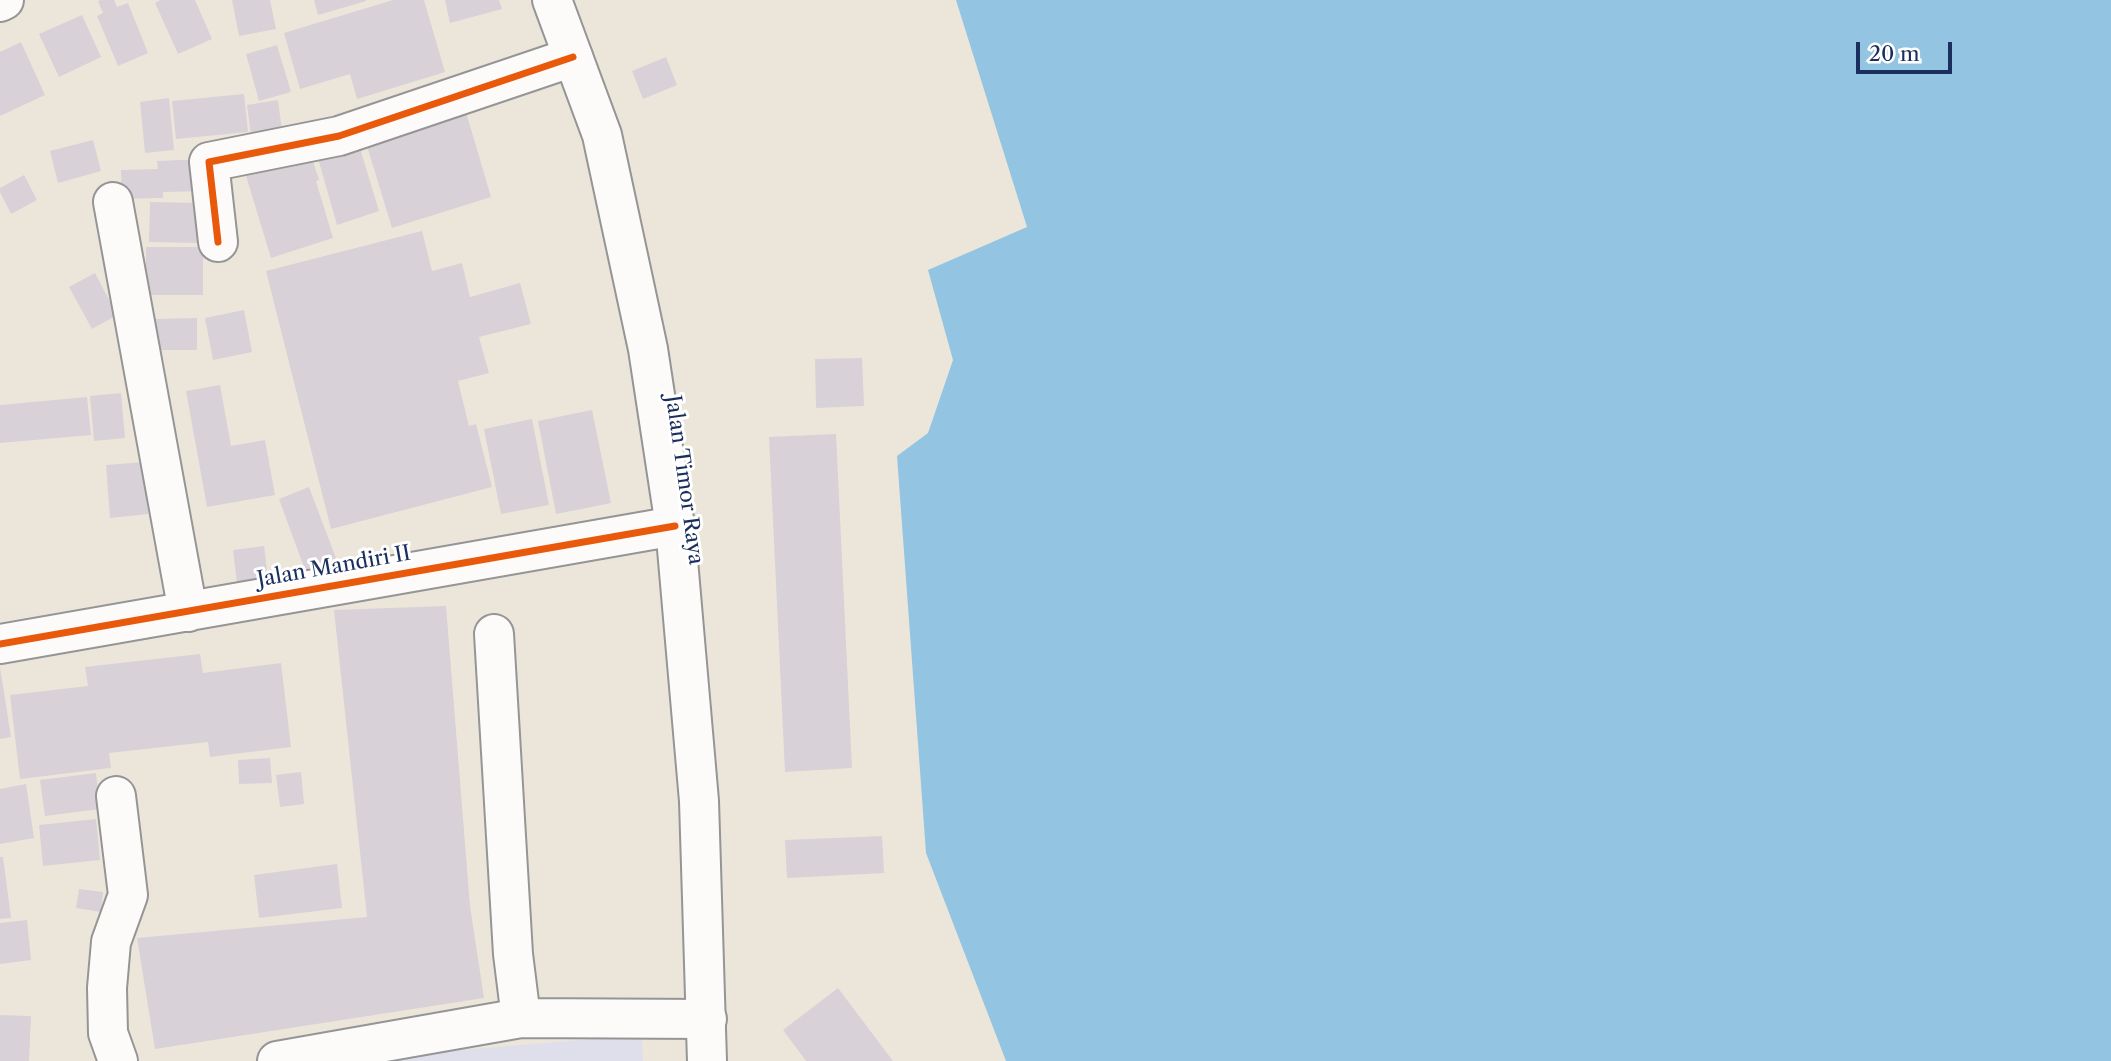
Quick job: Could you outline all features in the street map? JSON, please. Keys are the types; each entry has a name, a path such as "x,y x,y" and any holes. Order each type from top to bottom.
{"main road":[{"name":"Jalan Timor Raya","path":"552,0 602,135 645,336 675,526 699,801 707,1061"},
{"path":"218,242 209,162 339,136 573,57"},
{"path":"113,202 187,612"},
{"name":"Jalan Mandiri II","path":"0,644 675,526"},
{"path":"494,634 513,954 521,1018"},
{"path":"116,796 128,895 111,942 107,988 108,1033 118,1061"},
{"path":"277,1061 521,1018 707,1019"}],"shaded area":[{"path":"642,1035 643,1061 329,1061"}],"water":[{"path":"956,0 2111,0 2111,1061 1006,1061 926,853 897,456 928,433 953,360 928,270 1027,227"}],"building":[{"path":"114,0 117,7 128,3 148,53 118,66 97,16 103,13 98,1"},
{"path":"160,0 195,0 212,39 178,54 155,3"},
{"path":"232,0 270,0 276,29 239,36"},
{"path":"314,0 366,0 366,1 318,15"},
{"path":"393,0 424,0 445,72 357,99 350,74 300,89 284,33"},
{"path":"445,0 499,0 502,9 450,23"},
{"path":"82,15 101,57 59,77 39,34"},
{"path":"21,42 45,95 0,116 0,52"},
{"path":"277,45 291,92 259,101 246,54"},
{"path":"666,57 677,85 643,99 632,71"},
{"path":"244,94 248,132 176,139 172,101"},
{"path":"169,98 174,150 145,153 140,102"},
{"path":"278,100 283,138 252,143 247,105"},
{"path":"463,102 491,197 392,228 363,133"},
{"path":"356,135 379,211 337,225 315,148"},
{"path":"93,140 101,171 58,183 50,151"},
{"path":"308,146 333,238 271,258 243,166"},
{"path":"205,159 206,191 163,192 163,198 122,199 121,170 158,169 157,161"},
{"path":"24,175 37,200 11,214 0,188"},
{"path":"150,202 200,203 200,243 149,242"},
{"path":"422,231 432,271 462,263 470,297 520,283 531,324 479,337 489,373 458,381 469,426 476,424 492,487 331,529 266,271"},
{"path":"146,247 203,247 203,295 146,295"},
{"path":"95,273 117,315 92,329 69,287"},
{"path":"244,310 252,352 213,360 205,318"},
{"path":"197,318 197,350 156,350 156,319"},
{"path":"862,358 864,406 816,408 815,359"},
{"path":"220,385 231,446 265,440 275,495 207,507 186,391"},
{"path":"121,393 125,438 94,441 90,396"},
{"path":"87,397 91,435 0,443 0,405"},
{"path":"592,410 611,503 556,514 538,421"},
{"path":"532,419 549,505 501,514 484,429"},
{"path":"836,434 852,768 785,772 769,437"},
{"path":"144,462 148,514 110,518 106,465"},
{"path":"309,487 336,558 305,570 279,499"},
{"path":"264,546 269,586 238,591 233,550"},
{"path":"446,606 470,906 484,998 155,1049 137,938 367,917 334,610"},
{"path":"200,654 203,673 281,663 291,747 210,757 208,742 109,753 111,768 20,779 10,695 88,686 85,667"},
{"path":"0,667 11,737 0,739"},
{"path":"270,758 272,783 239,784 238,760"},
{"path":"301,772 304,804 280,807 276,775"},
{"path":"96,773 100,809 45,816 40,780"},
{"path":"26,784 34,838 0,844 0,789"},
{"path":"96,819 100,860 43,866 39,825"},
{"path":"882,836 884,873 787,878 785,840"},
{"path":"0,857 3,857 11,918 0,919"},
{"path":"337,864 342,908 259,918 254,875"},
{"path":"79,889 103,892 101,912 76,908"},
{"path":"27,920 31,960 0,964 0,923"},
{"path":"838,988 893,1061 806,1061 783,1030"},
{"path":"0,1015 31,1016 29,1061 0,1061"}],"cycle path":[{"path":"218,242 209,162 339,136 573,57"},
{"path":"0,644 675,526"}]}
